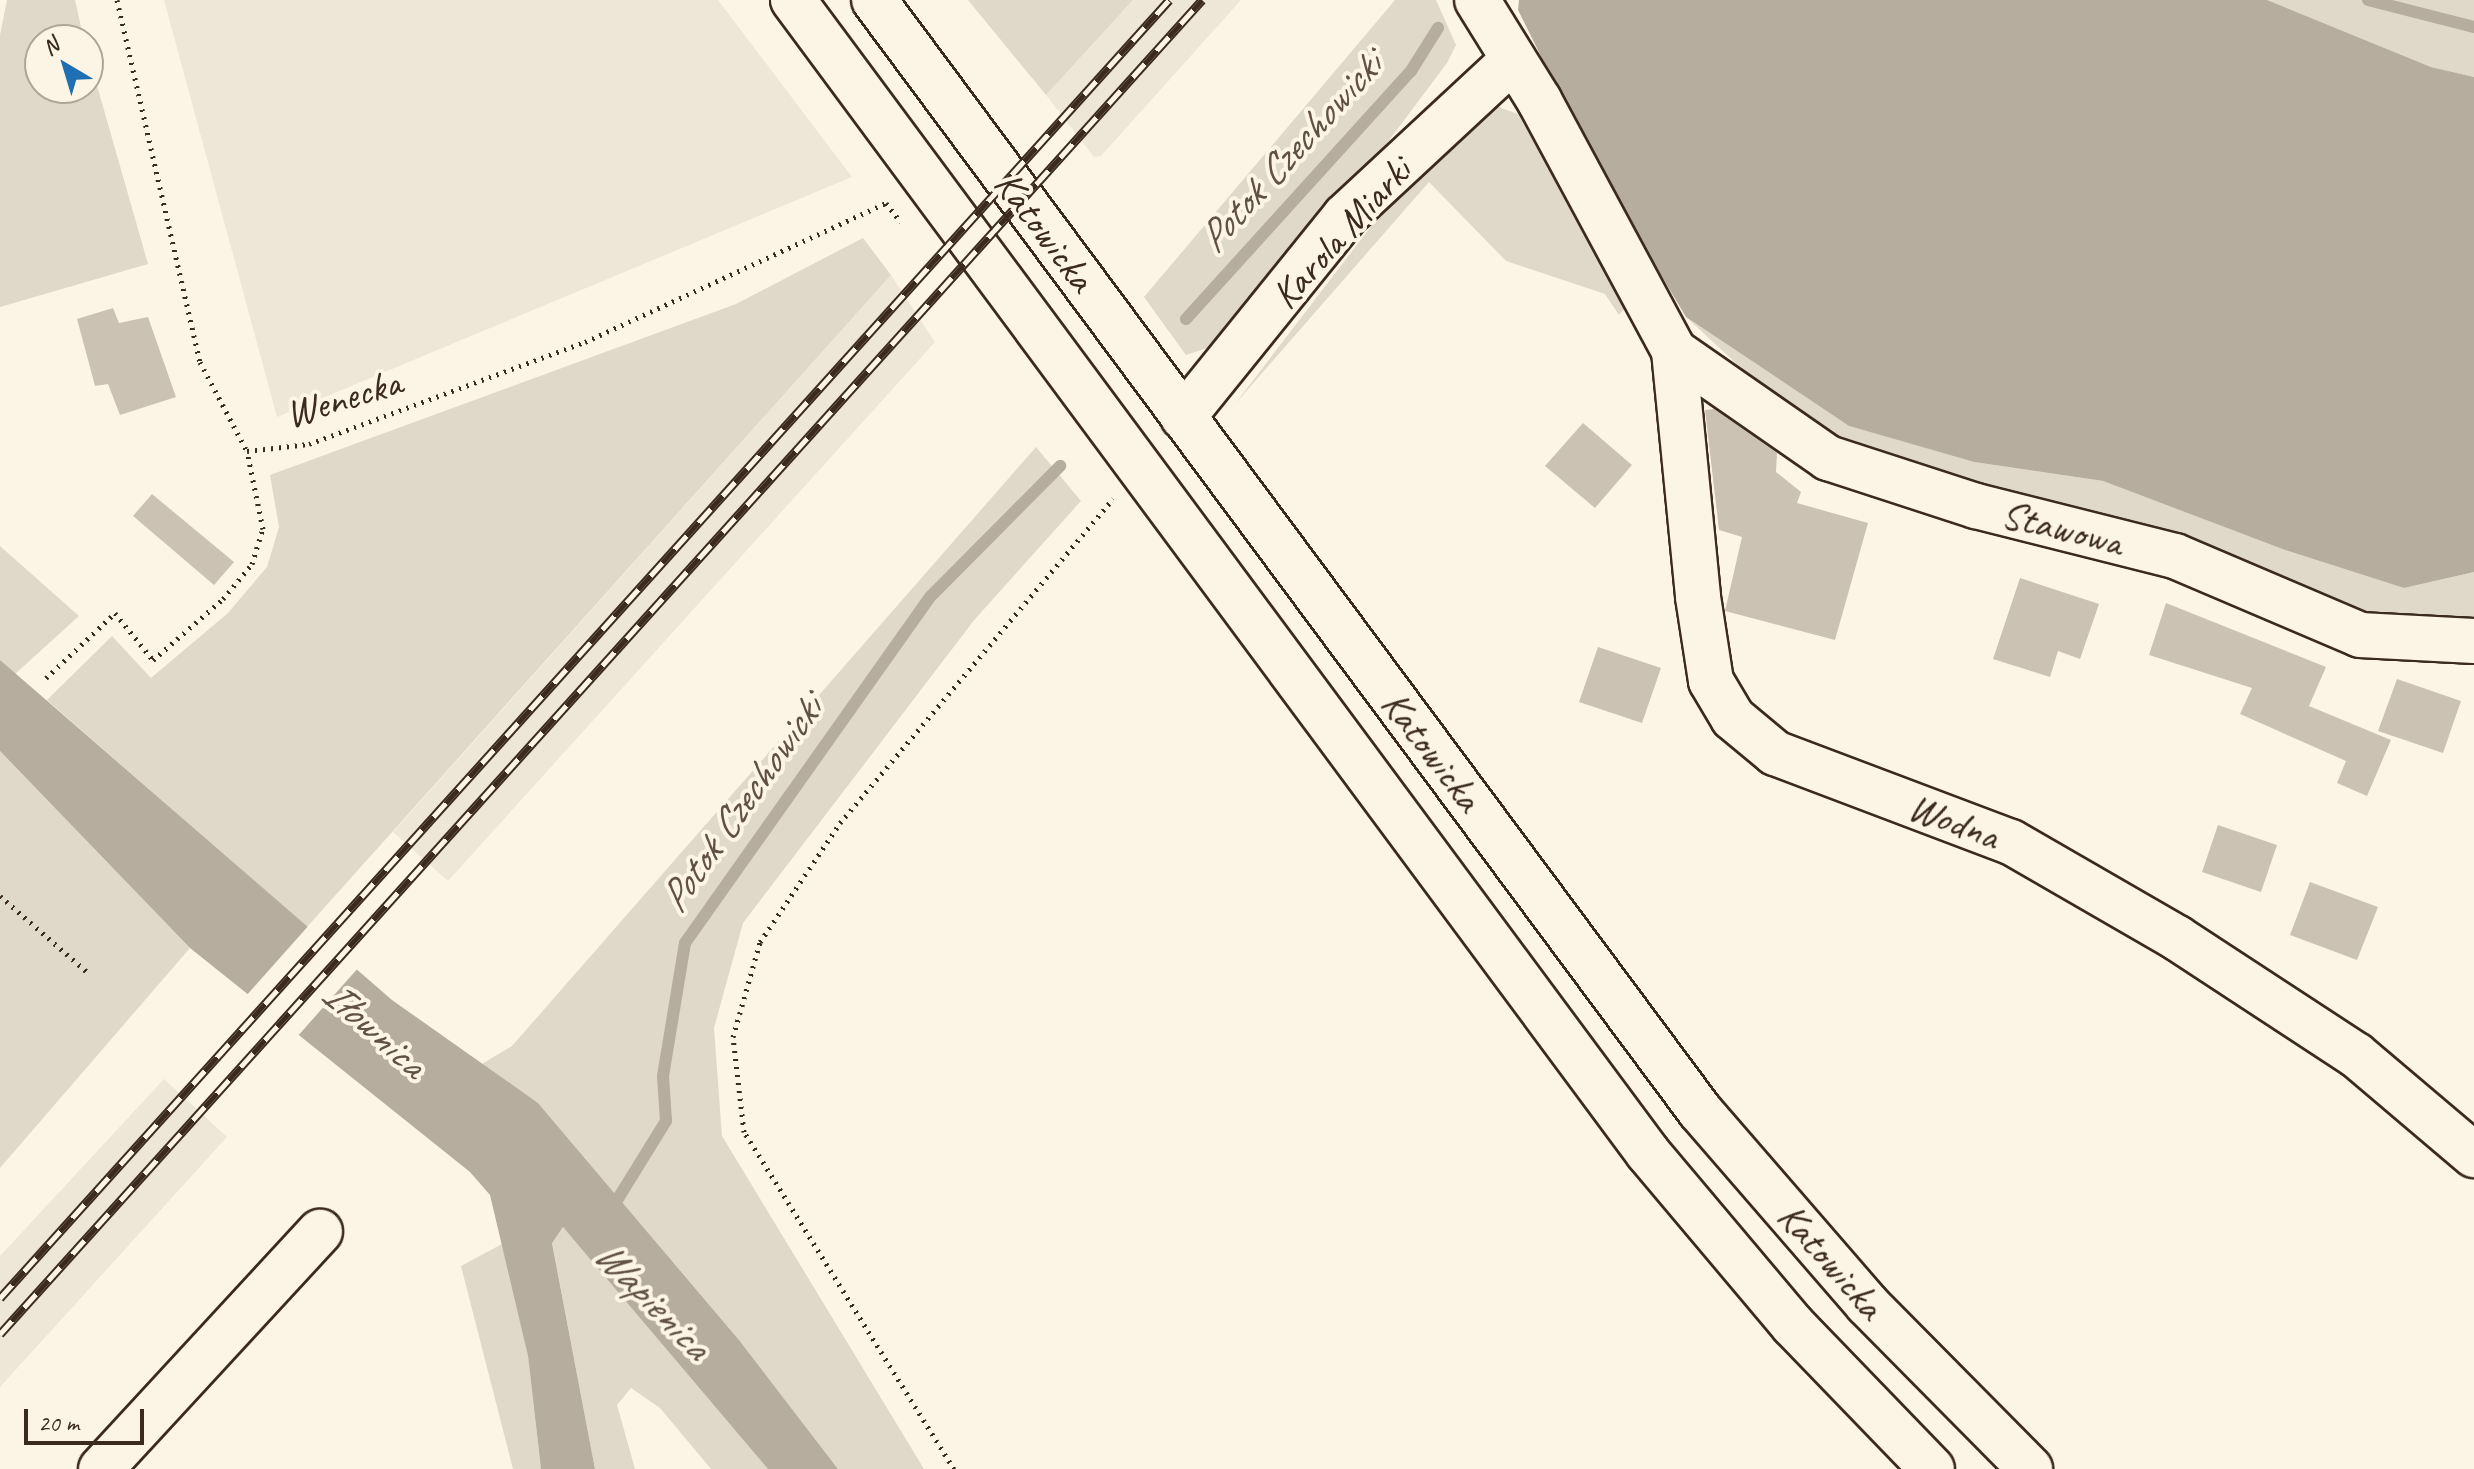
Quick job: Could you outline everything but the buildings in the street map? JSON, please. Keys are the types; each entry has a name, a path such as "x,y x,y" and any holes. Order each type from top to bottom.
{"main road":[{"name":"Katowicka","path":"793,0 1648,1153 1793,1325 1932,1469"},
{"name":"Katowicka","path":"874,0 1700,1111 1867,1304 2030,1469"},
{"path":"1477,0 1674,351"},
{"name":"Karola Miarki","path":"1183,417 1345,216 1512,61"},
{"name":"Stawowa","path":"1674,351 1828,458 1976,506 2175,556 2360,635 2474,641"},
{"name":"Wodna","path":"1674,351 1709,667 1733,718 1775,753 2011,842 2177,938 2356,1055 2474,1155"},
{"path":"101,1469 320,1232"}],"path":[{"name":"Wenecka","path":"117,0 200,362 247,451 309,444 585,342 886,203"},
{"path":"46,678 115,613 153,660 223,599 252,564 263,529 247,451"},
{"path":"954,1469 744,1132 733,1037 760,942 840,823 1112,500"},
{"path":"0,896 87,972"}],"shaded area":[{"path":"7,0 75,0 80,24 24,24 24,104 102,104 148,264 0,307 0,35"},
{"path":"164,0 718,0 852,177 277,417"},
{"path":"968,0 1133,0 1046,95"},
{"path":"1133,0 1241,0 1101,156 1094,157 1046,95"},
{"path":"1395,0 1436,0 1456,45 1447,63 1348,195 1213,346 1186,355 1144,297"},
{"path":"2267,0 2474,0 2474,77 2431,67"},
{"path":"1493,105 1518,114 1627,306 1619,315 1605,294 1506,261 1429,182 1235,404 1434,144"},
{"path":"863,238 891,275 307,927 47,700 112,636 151,678 228,613 267,567 279,527 270,475 736,304"},
{"path":"891,275 935,342 448,881 393,832"},
{"path":"1686,317 1849,426 1974,462 2103,481 2285,550 2404,588 2474,572 2474,628 2367,616 1907,470 1795,418"},
{"path":"1036,447 1081,501 975,619 743,923 714,1028 722,1136 924,1469 838,1469 739,1340 538,1103 480,1065 512,1046"},
{"path":"0,546 79,616 15,674 0,660"},
{"path":"0,751 190,948 0,1168"},
{"path":"164,1079 227,1137 0,1387 0,1256"},
{"path":"563,1227 666,1342 768,1469 711,1469 660,1408 631,1388 617,1405 635,1469 595,1469 552,1242"},
{"path":"504,1243 528,1356 541,1469 513,1469 461,1266"}],"water":[{"path":"1519,0 2267,0 2431,67 2474,77 2474,572 2404,588 2285,550 2103,481 1974,462 1849,426 1686,317 1593,161 1518,10"},
{"path":"0,660 392,1000 538,1103 739,1340 838,1469 768,1469 563,1227 552,1243 595,1469 541,1469 528,1356 490,1195 470,1172 190,948 0,751"}],"pier":[{"path":"310,924 359,967 296,1038 245,997"}],"waterway":[{"name":"Potok Czechowicki","path":"2368,0 2474,27"},
{"name":"Potok Czechowicki","path":"1186,319 1411,71 1438,28"},
{"name":"Potok Czechowicki","path":"611,1210 666,1121 663,1076 685,943 930,597 1060,466"}],"railway":[{"path":"0,1298 1169,0"},
{"path":"0,1334 1202,0"}],"water label":[{"name":"Iłownica","path":"374,1029"},
{"name":"Wapienica","path":"652,1300"}]}
